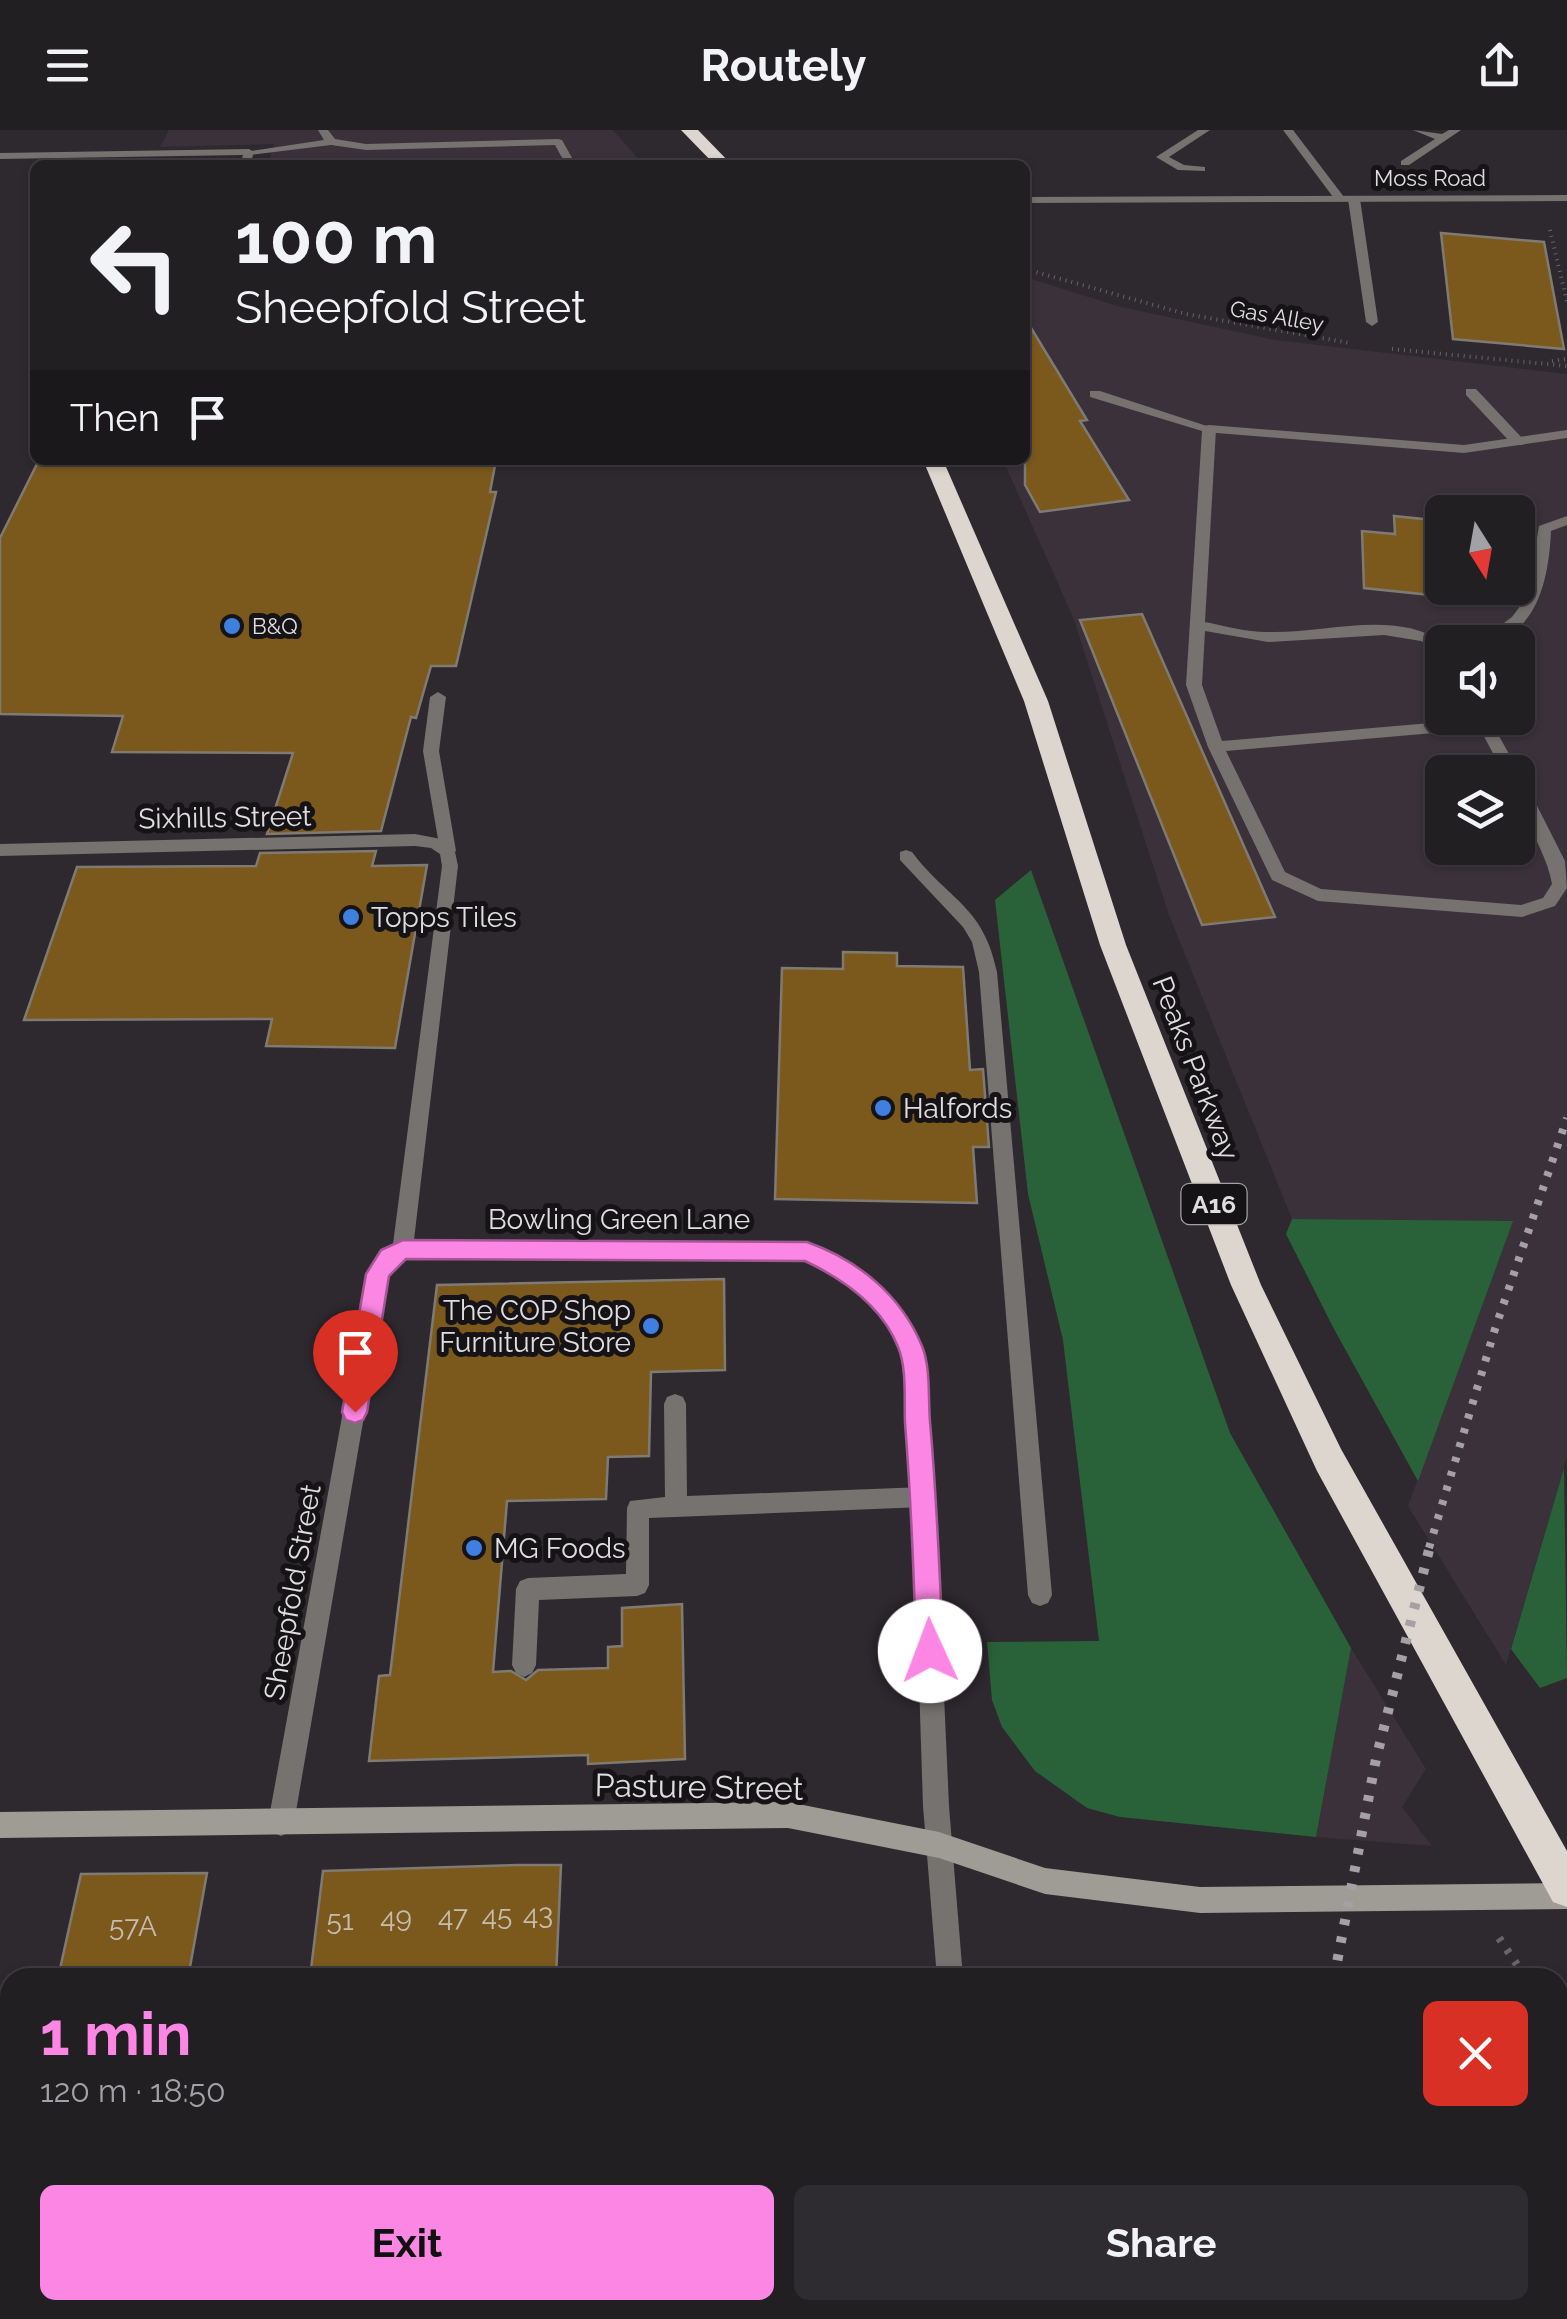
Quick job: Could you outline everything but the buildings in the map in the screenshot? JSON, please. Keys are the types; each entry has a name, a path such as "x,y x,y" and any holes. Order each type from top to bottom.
{"highway":[{"path":"689,130 719,160"},
{"name":"Peaks Parkway","path":"935,465 1036,700 1113,945 1246,1285 1338,1477 1436,1660 1567,1888"}],"street":[{"path":"323,130 331,142"},
{"path":"1201,169 1182,168 1161,158 1205,130"},
{"path":"1288,130 1340,199"},
{"path":"1418,130 1443,138"},
{"path":"1405,162 1456,130"},
{"path":"0,156 247,159 331,142 366,148 558,142 568,160"},
{"name":"Moss Road","path":"1030,200 1567,198"},
{"path":"1354,199 1372,322"},
{"path":"1471,392 1518,442"},
{"path":"1096,394 1209,429 1424,449 1464,450 1567,434"},
{"path":"1209,429 1194,685 1216,747 1278,876 1318,895 1522,911 1549,902 1561,884 1557,861 1535,818"},
{"path":"1511,625 1526,615 1536,598 1544,528 1567,520"},
{"path":"1199,625 1267,637 1374,630 1425,636"},
{"name":"Sheepfold Street","path":"281,1823 378,1274 396,1253 450,866 431,751 438,697"},
{"path":"1216,747 1425,727"},
{"name":"Sixhills Street","path":"0,850 414,840 435,842 448,851"},
{"path":"906,856 924,881 947,899 979,935 988,972 1040,1595"},
{"name":"Bowling Green Lane","path":"396,1253 807,1252 840,1267 877,1296 897,1321 912,1351 924,1497 939,1844 949,1968"},
{"path":"675,1404 676,1506"},
{"path":"524,1664 528,1589 636,1585 638,1508 924,1497"},
{"name":"Pasture Street","path":"0,1826 788,1815 939,1844 1045,1881 1200,1900 1480,1900 1567,1896"}],"path":[{"path":"1543,198 1567,302"},
{"name":"Gas Alley","path":"1030,271 1110,297 1269,332 1358,344"},
{"path":"1375,347 1531,363 1567,362"}],"shaded area":[{"path":"169,130 613,130 640,160 269,160 274,144 160,147"},
{"path":"1030,279 1117,306 1275,340 1567,374 1567,1457 1506,1665 1408,1506 1512,1222 1292,1219 1169,915 1073,617 1005,465 1030,465"},
{"path":"1351,1648 1426,1769 1402,1807 1432,1846 1316,1837"}],"green space":[{"path":"1031,870 1230,1433 1351,1648 1316,1837 1120,1817 1087,1808 1035,1771 1002,1727 992,1700 987,1642 1099,1641 1063,1340 1028,1194 995,900"},
{"path":"1292,1219 1513,1221 1418,1481 1286,1234"},
{"path":"1564,1468 1567,1678 1540,1688 1511,1649"}],"railway":[{"path":"1429,1548 1495,1329 1567,1118"},
{"path":"1336,1968 1376,1759 1430,1546"}],"place":[{"name":"B&Q","path":"232,626"},
{"name":"Topps Tiles","path":"351,917"},
{"name":"Halfords","path":"883,1108"},
{"name":"The COP Shop Furniture Store","path":"651,1326"},
{"name":"MG Foods","path":"474,1548"}],"route":[{"path":"355,1412 378,1274 389,1257 403,1249 807,1252 840,1267 877,1296 897,1321 912,1351 924,1497 930,1651"}]}
